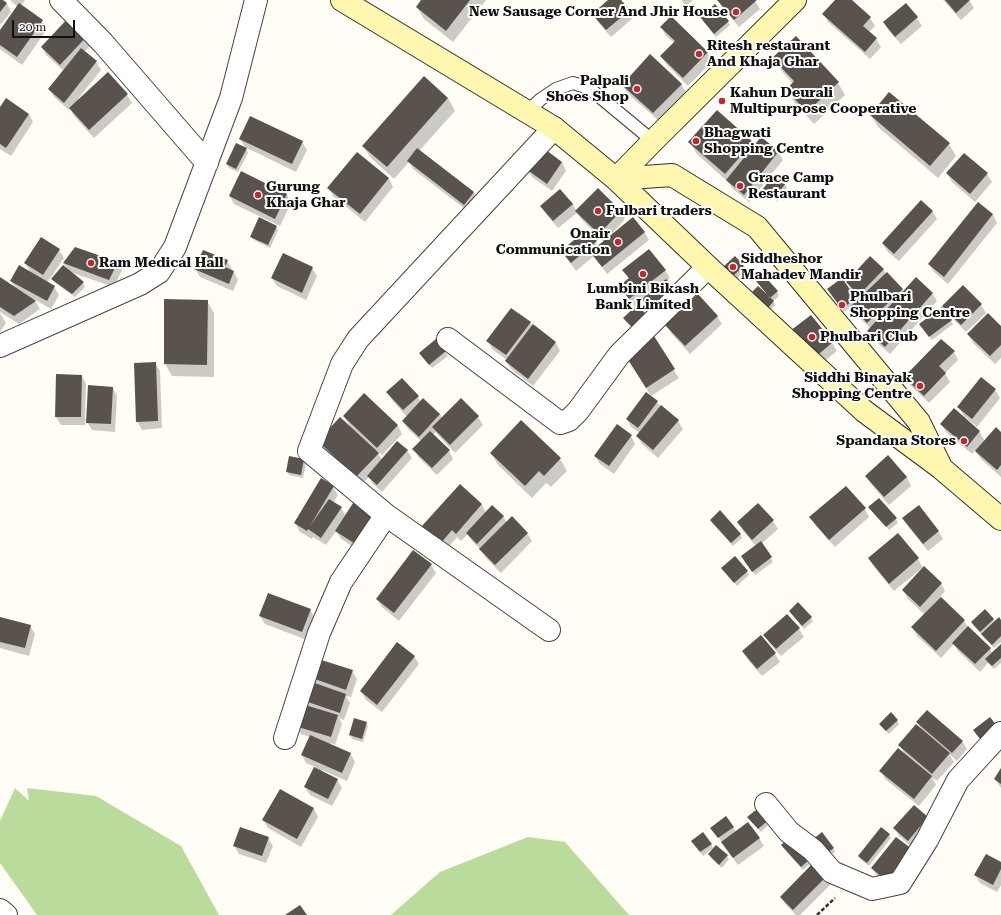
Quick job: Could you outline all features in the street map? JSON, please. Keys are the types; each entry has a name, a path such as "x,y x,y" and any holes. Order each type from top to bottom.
{"main road":[{"path":"342,0 554,128 616,179 708,267 864,411 941,468 1001,520"},
{"path":"616,179 795,0"},
{"path":"616,179 672,175 756,227 919,422 941,468"}],"street":[{"path":"61,0 103,43 207,163"},
{"path":"0,346 140,284 159,272 175,247 231,98 256,0"},
{"path":"548,630 386,515 309,451 342,364 358,339 554,128"},
{"path":"448,339 560,423 569,420 578,411 619,355 708,267"},
{"path":"285,738 319,633 341,582 386,515"},
{"path":"766,804 789,832 813,850 832,872 872,889 900,883 927,840 958,780 1001,733"},
{"path":"0,910 6,915"}],"lane":[{"path":"527,112 541,99 556,89 573,82 589,88 653,141"}],"green space":[{"path":"15,788 29,801 27,788 96,796 181,846 219,915 37,915 0,863 0,821"},
{"path":"528,837 565,842 629,915 391,915 440,872"}],"building":[{"path":"0,0 7,3 0,12"},
{"path":"421,0 470,0 446,31 416,7"},
{"path":"608,0 621,0 630,10 606,30 592,14"},
{"path":"717,0 757,0 734,20"},
{"path":"835,0 852,0 871,17 863,26 877,38 865,52 822,14"},
{"path":"945,0 970,0 956,13"},
{"path":"19,3 43,20 17,57 0,45 0,30"},
{"path":"906,3 918,17 895,37 883,22"},
{"path":"715,4 729,21 714,34 700,17"},
{"path":"70,16 89,34 60,65 41,47"},
{"path":"671,16 708,52 683,78 660,56 675,41 660,27"},
{"path":"796,36 839,82 807,112 786,90 794,81 772,58"},
{"path":"81,48 97,61 64,103 48,89"},
{"path":"650,54 682,84 653,113 622,85"},
{"path":"108,72 128,94 89,130 69,108"},
{"path":"424,76 448,98 387,167 362,146"},
{"path":"889,92 950,143 930,166 870,115"},
{"path":"6,98 29,114 6,148 0,144 0,107"},
{"path":"717,110 753,142 725,174 688,142"},
{"path":"250,116 303,141 292,164 239,139"},
{"path":"761,137 779,151 744,195 726,180"},
{"path":"236,143 247,148 236,169 226,164"},
{"path":"542,147 562,162 547,184 526,169"},
{"path":"417,148 474,192 464,205 407,161"},
{"path":"357,152 389,178 360,214 327,188"},
{"path":"964,153 988,173 970,194 946,173"},
{"name":"Gurung Khaja Ghar","path":"241,171 287,194 275,219 229,196"},
{"path":"774,174 786,183 774,198 763,189"},
{"name":"Fulbari traders","path":"598,188 621,211 599,234 575,211"},
{"path":"560,189 573,204 553,221 540,206"},
{"path":"921,200 933,211 894,254 882,243"},
{"path":"978,202 993,214 944,277 928,264"},
{"path":"259,217 277,226 268,245 250,237"},
{"name":"Onair Communication","path":"633,217 645,232 602,267 590,252"},
{"path":"587,229 597,241 571,263 561,251"},
{"path":"41,237 60,249 43,275 24,263"},
{"name":"Ram Medical Hall","path":"75,247 118,262 109,280 63,263"},
{"name":"Lumbini Bikash Bank Limited","path":"649,249 666,270 629,299 619,286 629,278 622,270"},
{"path":"203,250 228,260 225,267 234,271 229,284 194,269"},
{"path":"283,253 313,267 302,293 271,278"},
{"path":"735,256 744,266 733,276 724,266"},
{"path":"870,256 884,269 859,295 846,282"},
{"path":"19,265 55,286 47,301 10,281"},
{"path":"63,265 84,282 72,294 51,279"},
{"path":"759,270 778,291 770,298 752,276"},
{"path":"887,272 903,289 867,323 851,306"},
{"path":"0,277 36,301 14,316 0,307"},
{"path":"916,277 933,293 885,347 867,331"},
{"path":"842,278 856,298 842,309 827,289"},
{"path":"666,279 678,292 654,313 642,299"},
{"path":"963,285 982,304 961,325 942,306"},
{"path":"758,286 774,301 766,310 749,295"},
{"path":"698,294 718,316 685,346 665,325"},
{"path":"164,299 208,300 207,365 164,364"},
{"path":"637,305 647,315 633,328 623,318"},
{"path":"942,307 952,320 929,337 919,324"},
{"path":"511,308 531,322 506,355 486,341"},
{"path":"988,313 1001,326 1001,345 990,356 967,334"},
{"name":"Phulbari Club","path":"811,315 833,342 813,359 790,331"},
{"path":"533,324 556,342 528,379 505,361"},
{"path":"654,336 675,369 646,388 625,355"},
{"path":"436,339 446,351 429,365 419,353"},
{"path":"941,339 955,351 939,366 946,373 924,396 904,377"},
{"path":"156,362 158,421 136,422 134,363"},
{"path":"56,374 82,375 81,417 55,417"},
{"path":"981,377 996,389 972,419 957,407"},
{"path":"402,378 419,396 403,410 386,392"},
{"path":"88,385 113,387 111,424 86,423"},
{"path":"646,392 658,401 638,428 626,419"},
{"path":"364,393 398,425 377,448 343,416"},
{"path":"423,398 440,414 419,437 402,421"},
{"path":"461,398 479,416 450,445 432,427"},
{"path":"661,405 679,420 653,450 636,436"},
{"path":"954,408 980,431 967,447 940,424"},
{"path":"340,417 379,453 356,477 318,441"},
{"path":"521,420 561,458 544,476 539,471 525,486 490,453"},
{"path":"617,424 632,435 609,466 594,456"},
{"path":"996,427 1001,432 1001,465 997,470 975,451"},
{"path":"430,431 450,450 432,468 412,449"},
{"path":"397,441 408,450 377,485 367,476"},
{"path":"888,455 907,477 884,497 865,476"},
{"path":"289,456 304,459 301,475 286,472"},
{"path":"321,478 334,486 310,526 329,499 342,507 321,538 308,529 307,531 294,523"},
{"path":"460,484 482,504 456,534 452,530 440,544 421,527"},
{"path":"846,486 866,508 829,540 809,517"},
{"path":"879,498 897,518 886,527 868,507"},
{"path":"355,500 376,513 357,545 335,531"},
{"path":"758,503 774,520 752,540 737,522"},
{"path":"492,505 504,516 477,544 466,533"},
{"path":"919,505 939,531 923,544 902,518"},
{"path":"720,510 741,534 731,543 710,520"},
{"path":"512,516 528,533 495,565 479,549"},
{"path":"898,533 919,558 889,584 868,558"},
{"path":"761,541 772,557 752,572 741,556"},
{"path":"413,550 432,564 394,613 376,599"},
{"path":"735,556 748,571 734,583 721,568"},
{"path":"924,566 942,583 920,607 902,590"},
{"path":"268,593 311,609 302,632 259,616"},
{"path":"941,597 965,620 936,651 911,627"},
{"path":"798,602 812,617 802,626 789,611"},
{"path":"985,609 994,619 980,632 971,622"},
{"path":"787,614 800,628 776,649 763,635"},
{"path":"0,617 31,625 25,648 0,642"},
{"path":"999,617 1001,620 1001,636 992,645 981,634"},
{"path":"968,626 991,648 975,664 952,643"},
{"path":"761,635 776,653 757,669 742,651"},
{"path":"397,642 415,656 377,705 360,691"},
{"path":"1001,644 1001,658 992,666 985,659"},
{"path":"315,658 353,670 346,690 309,677"},
{"path":"309,681 346,694 340,713 302,700"},
{"path":"302,704 338,715 331,737 295,726"},
{"path":"927,710 963,741 952,753 916,722"},
{"path":"891,712 898,720 886,731 879,724"},
{"path":"990,717 997,726 980,739 973,730"},
{"path":"354,718 367,722 362,739 349,735"},
{"path":"916,724 950,753 932,774 898,745"},
{"path":"310,735 351,753 342,773 301,755"},
{"path":"898,748 932,776 914,799 879,771"},
{"path":"314,767 338,779 328,799 304,787"},
{"path":"1001,768 1001,784 994,779"},
{"path":"280,789 314,808 297,839 262,820"},
{"path":"914,805 928,817 908,841 893,828"},
{"path":"761,806 771,818 758,829 747,817"},
{"path":"726,816 734,827 718,838 710,828"},
{"path":"748,822 760,838 733,858 721,842"},
{"path":"240,827 269,837 262,856 233,846"},
{"path":"881,827 890,834 867,863 858,856"},
{"path":"703,832 712,844 700,852 691,841"},
{"path":"822,832 834,848 824,855 812,840"},
{"path":"896,837 912,849 887,881 871,868"},
{"path":"789,838 809,860 801,867 781,845"},
{"path":"716,845 728,855 719,865 708,854"},
{"path":"986,854 1001,862 1001,869 993,885 974,875"},
{"path":"814,862 827,876 793,910 780,897"},
{"path":"300,905 307,915 285,915"}],"place":[{"name":"New Sausage Corner And Jhir House","path":"736,12"},
{"name":"Ritesh restaurant And Khaja Ghar","path":"699,54"},
{"name":"Palpali Shoes Shop","path":"637,89"},
{"name":"Kahun Deurali Multipurpose Cooperative","path":"722,101"},
{"name":"Bhagwati Shopping Centre","path":"696,141"},
{"name":"Grace Camp Restaurant","path":"740,186"},
{"name":"Gurung Khaja Ghar","path":"258,195"},
{"name":"Fulbari traders","path":"598,211"},
{"name":"Onair Communication","path":"618,242"},
{"name":"Ram Medical Hall","path":"91,263"},
{"name":"Siddheshor Mahadev Mandir","path":"733,267"},
{"name":"Lumbini Bikash Bank Limited","path":"643,274"},
{"name":"Phulbari Shopping Centre","path":"842,305"},
{"name":"Phulbari Club","path":"812,337"},
{"name":"Siddhi Binayak Shopping Centre","path":"920,386"},
{"name":"Spandana Stores","path":"964,441"}]}
